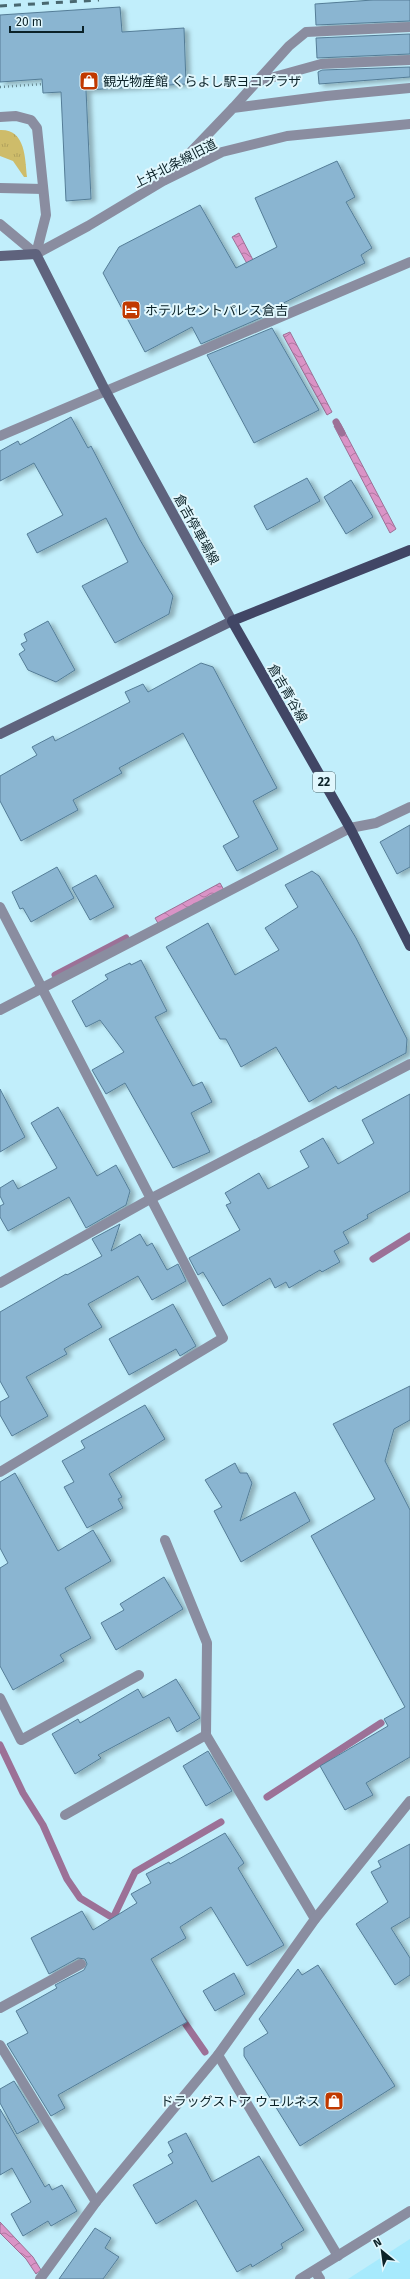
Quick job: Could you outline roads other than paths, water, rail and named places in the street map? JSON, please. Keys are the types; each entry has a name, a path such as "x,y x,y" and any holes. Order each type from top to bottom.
{"main road":[{"path":"0,256 36,254"},
{"name":"倉吉停車場線","path":"36,254 105,390 232,621"},
{"path":"0,734 232,621 410,550"},
{"name":"倉吉青谷線","path":"232,621 350,828 410,946"}],"street":[{"path":"162,181 233,108 289,46 306,32 410,27"},
{"path":"256,82 321,64 410,60"},
{"path":"233,108 326,96 410,88"},
{"path":"0,117 16,116 31,120 36,128 46,215 36,254 0,224"},
{"name":"上井北条線旧道","path":"36,254 88,226 162,181 222,152 287,136 410,124"},
{"path":"0,188 43,189"},
{"path":"0,436 105,390 410,262"},
{"path":"0,1010 350,828 376,823 410,807"},
{"path":"0,907 43,987 223,1338 0,1472"},
{"path":"0,1283 152,1198 410,1064"},
{"path":"165,1540 207,1643 206,1735 315,1919"},
{"path":"0,1698 21,1740 139,1675"},
{"path":"65,1815 206,1735"},
{"path":"40,2279 96,2202 218,2055 315,1919 410,1801"},
{"path":"0,2008 81,1964"},
{"path":"0,2045 96,2202"},
{"path":"218,2055 338,2256"},
{"path":"300,2279 318,2275 338,2256 410,2211"}],"water":[{"path":"239,233 264,281 259,285 232,237"},
{"path":"290,332 332,412 327,415 283,335"},
{"path":"340,423 396,529 390,533 334,426"},
{"path":"220,883 224,890 159,925 155,918"},
{"path":"0,2222 33,2257 41,2270 36,2274 26,2259 0,2233"}],"waterway":[{"path":"336,422 342,433"},
{"path":"55,975 126,938"},
{"path":"373,1259 410,1236"},
{"path":"267,1797 381,1723"},
{"path":"0,1745 23,1793 43,1825 67,1879 80,1898 113,1918 118,1925"},
{"path":"114,1916 135,1872 221,1822"},
{"path":"180,2016 205,2052"}],"railway":[{"path":"0,6 99,0"}],"place":[{"name":"観光物産館 くらよし駅ヨコプラザ","path":"89,81"},
{"name":"ホテルセントパレス倉吉","path":"131,310"},
{"name":"ドラッグストア ウェルネス","path":"334,2101"}]}
